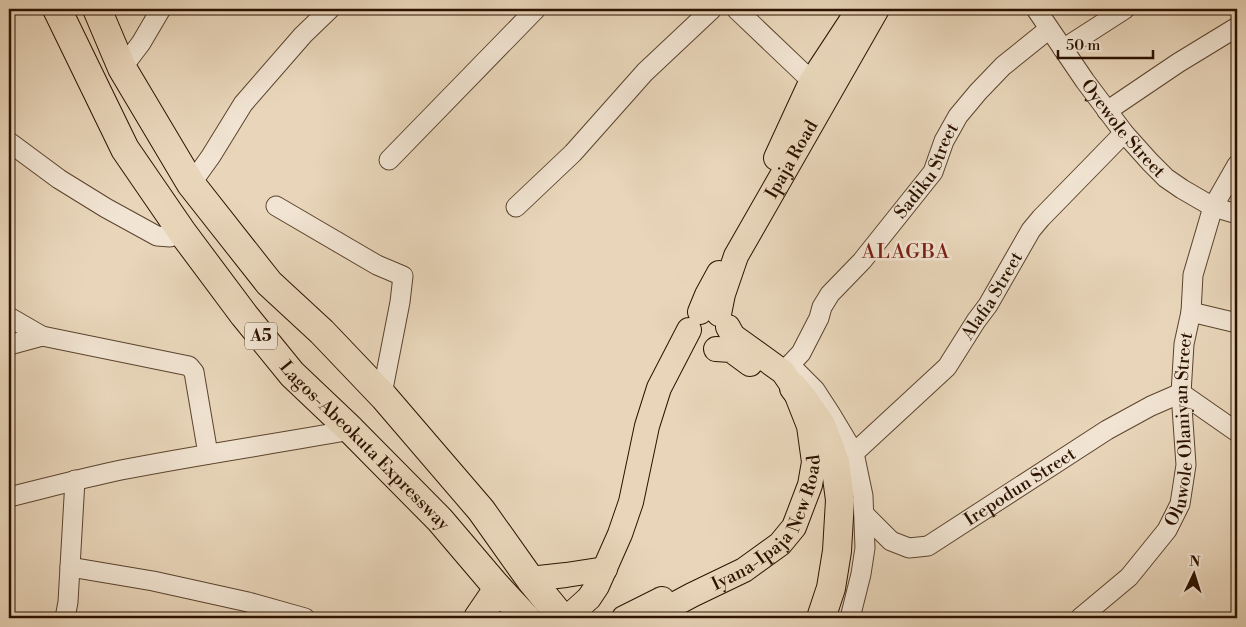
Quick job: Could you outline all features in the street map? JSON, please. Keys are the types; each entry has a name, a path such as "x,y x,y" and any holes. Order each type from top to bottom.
{"highway":[{"name":"Lagos-Abeokuta Expressway","path":"58,9 125,149 182,232 244,315 292,374 351,430 440,520 526,618"},
{"name":"A5","path":"97,9 122,68 191,184 268,283 322,332 382,394 481,510 530,579 562,618"},
{"path":"789,375 821,425 835,462 840,500 837,551 831,588 821,618"},
{"path":"478,618 497,587"}],"main road":[{"name":"Ipaja Road","path":"567,618 589,598 597,586 620,534 631,502 647,426 664,377 709,330 736,256 859,9"},
{"name":"Ipaja Road","path":"819,89 877,9"},
{"path":"709,330 733,336 789,375"},
{"name":"Iyana-Ipaja New Road","path":"636,616 750,552 773,532 795,488 800,464 795,421 777,387 709,330"},
{"name":"Iyana-Ipaja New Road","path":"636,616 692,595 744,570 780,544 794,527 810,485 814,462 809,426 789,375"},
{"path":"530,579 604,569"}],"street":[{"path":"122,68 141,43 161,9"},
{"path":"191,184 212,156 244,104 303,35 330,9"},
{"path":"389,160 536,9"},
{"path":"516,207 573,153 645,72 712,9"},
{"path":"736,9 819,89"},
{"name":"Oyewole Street","path":"1036,9 1107,111 1150,162 1166,178 1182,189 1213,207 1237,214"},
{"path":"1063,49 1126,9"},
{"path":"1107,111 1178,63 1237,28"},
{"name":"Sadiku Street","path":"789,375 830,294 862,261 933,172 944,141 963,110 1002,66 1049,29"},
{"name":"Alafia Street","path":"854,453 947,367 988,305 1031,230 1124,133"},
{"path":"9,142 67,184 157,236 170,237 182,232"},
{"name":"Oluwole Olaniyan Street","path":"1080,618 1129,577 1168,530 1180,504 1186,465 1181,393 1184,344 1191,312 1193,275 1213,207 1237,165"},
{"path":"276,206 377,265 403,276 400,302 382,394"},
{"path":"1191,312 1237,323"},
{"path":"9,317 42,336 189,366 194,372 208,454"},
{"path":"9,345 42,336"},
{"path":"789,375 815,390 854,453 863,496 865,548 861,574 850,618"},
{"path":"1181,393 1237,432"},
{"name":"Irepodun Street","path":"864,514 891,541 908,548 928,546 1107,430 1181,393"},
{"path":"9,497 119,471 351,430"},
{"path":"65,618 68,602 76,480"},
{"path":"70,567 248,602 305,618"}],"district":[{"name":"ALAGBA","path":"906,252"}]}
